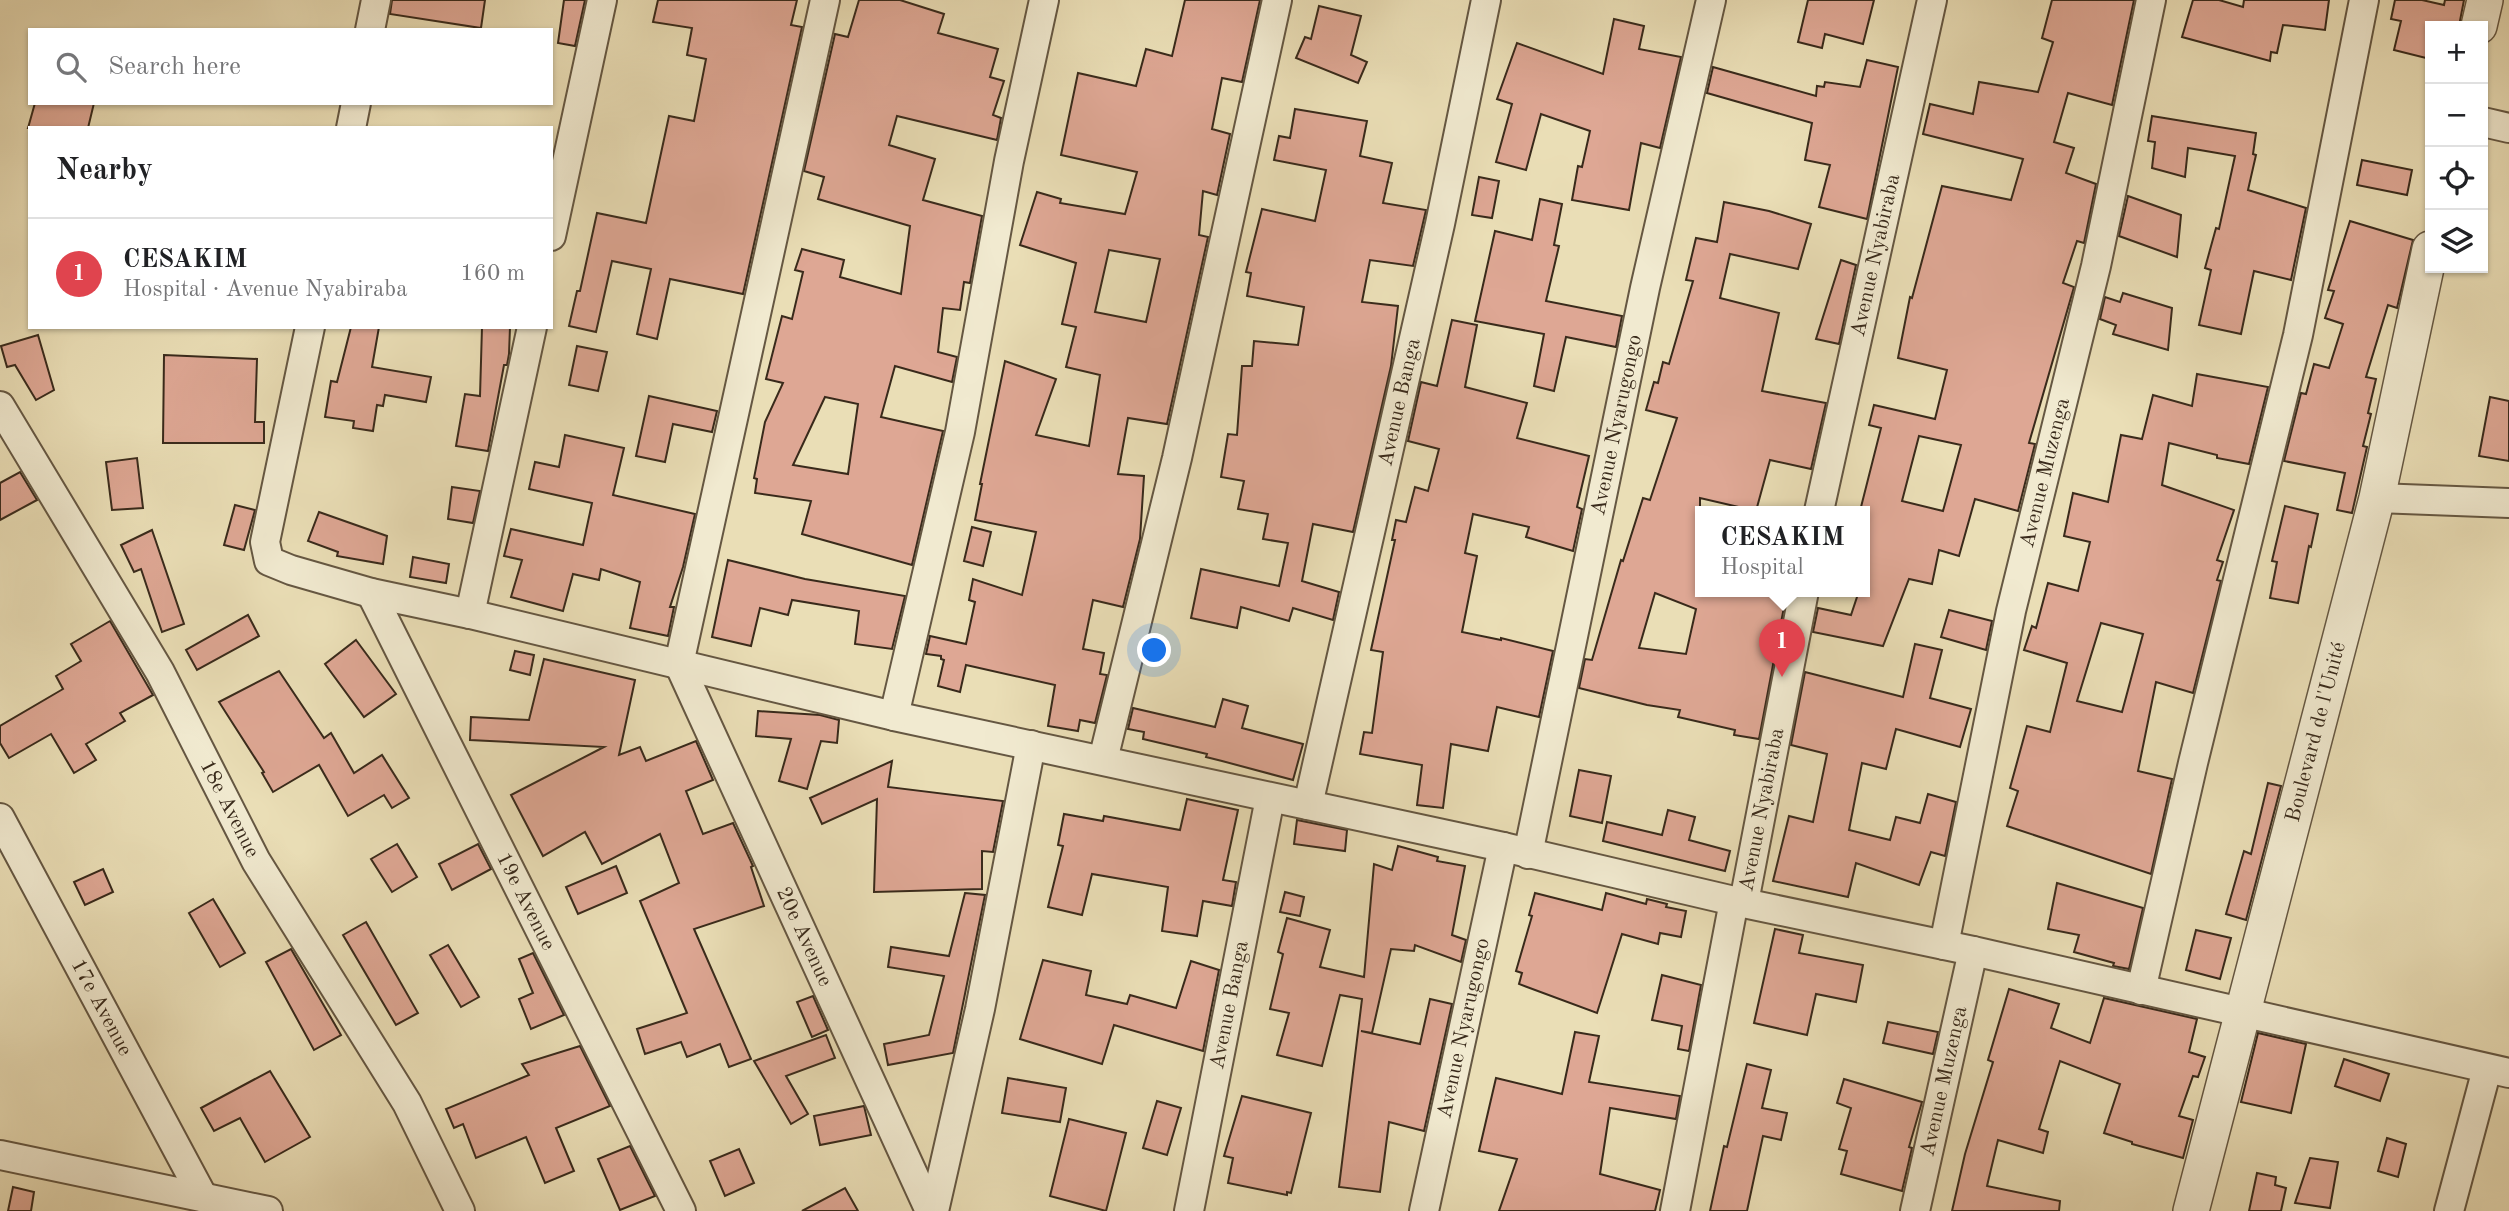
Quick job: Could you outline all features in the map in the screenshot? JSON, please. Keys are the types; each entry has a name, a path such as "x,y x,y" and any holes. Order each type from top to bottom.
{"street":[{"path":"370,28 376,0"},
{"path":"553,227 602,0"},
{"path":"679,664 825,0"},
{"path":"894,716 960,432 1009,161 1044,0"},
{"path":"1103,760 1177,458 1277,0"},
{"name":"Avenue Banga","path":"1307,805 1440,223 1486,0"},
{"name":"Avenue Nyarugongo","path":"1424,1211 1515,850 1711,0"},
{"name":"Avenue Nyabiraba","path":"1820,506 1932,0"},
{"name":"Avenue Muzenga","path":"1944,945 2011,611 2096,266 2151,0"},
{"path":"2141,990 2193,763 2298,335 2364,0"},
{"path":"2480,21 2485,0"},
{"path":"351,126 356,105"},
{"path":"2488,123 2509,128"},
{"name":"Boulevard de l'Unité","path":"2191,1211 2377,498 2425,272"},
{"path":"310,329 265,542 269,561 371,593 470,614 894,716 1973,951 2498,1071 2449,1211"},
{"path":"470,614 532,329"},
{"name":"18e Avenue","path":"0,406 160,672 256,861 407,1103 460,1211"},
{"path":"2377,498 2509,503"},
{"name":"19e Avenue","path":"371,593 681,1211"},
{"name":"Avenue Nyabiraba","path":"1675,1211 1803,597"},
{"name":"20e Avenue","path":"679,664 932,1211"},
{"path":"932,1211 980,1009 1031,745"},
{"name":"Avenue Banga","path":"1189,1211 1270,798"},
{"name":"17e Avenue","path":"0,818 203,1197"},
{"name":"Avenue Muzenga","path":"1915,1211 1973,951"},
{"path":"0,1155 268,1211"}],"building":[{"path":"392,0 485,0 481,28 390,14"},
{"path":"564,0 585,0 575,46 558,43"},
{"path":"658,0 797,0 791,25 802,27 743,294 670,279 657,339 637,334 651,269 612,261 596,332 569,326 577,291 580,291 597,213 646,223 669,116 694,121 706,59 687,55 692,28 653,22"},
{"path":"859,0 900,0 944,14 938,33 998,49 990,77 1004,81 993,115 1001,118 997,140 897,116 889,145 935,159 923,200 982,216 970,283 964,282 960,310 943,308 938,352 957,357 952,382 895,366 881,417 943,431 912,565 802,534 811,501 755,493 757,479 754,478 765,422 783,383 766,379 782,316 792,319 803,272 795,270 802,249 844,260 840,277 901,294 910,226 818,199 824,177 804,171 835,34 848,37","holes":["825,397 858,404 848,474 793,465"]},
{"path":"1185,0 1260,0 1242,82 1222,78 1212,129 1230,134 1217,195 1203,191 1199,235 1208,237 1167,424 1128,418 1118,474 1144,476 1140,539 1123,607 1093,600 1083,649 1104,653 1100,674 1107,675 1095,723 1080,720 1078,731 1048,726 1055,685 966,665 960,692 938,686 944,660 941,656 926,654 930,636 966,644 975,602 969,600 973,579 1022,595 1036,532 975,520 1005,361 1056,379 1036,435 1089,446 1100,375 1066,367 1076,327 1062,324 1076,263 1020,245 1037,192 1061,199 1060,203 1125,214 1137,172 1061,155 1078,73 1136,86 1146,49 1172,56","holes":["1109,250 1160,259 1146,322 1095,312"]},
{"path":"1808,0 1874,0 1863,44 1825,34 1822,48 1798,42"},
{"path":"2052,0 2134,0 2112,105 2068,93 2054,142 2074,148 2066,173 2096,184 2084,243 2077,241 2063,283 2074,287 2029,443 2035,444 2018,511 1975,499 1959,556 1939,550 1932,584 1909,579 1883,646 1813,632 1818,608 1851,615 1857,597 1870,597 1870,506 1861,506 1881,428 1869,425 1874,405 1935,419 1947,370 1898,358 1910,297 1912,298 1942,186 2011,200 2023,159 1923,134 1930,104 1973,114 1979,82 2038,92 2053,42 2042,38","holes":["1919,436 1961,445 1943,511 1902,501"]},
{"path":"2193,0 2219,0 2243,7 2244,0 2329,0 2325,30 2283,25 2277,53 2271,52 2270,61 2182,37"},
{"path":"2395,0 2422,0 2444,5 2445,0 2464,0 2460,21 2425,21 2425,58 2394,50 2401,21 2391,19"},
{"path":"1319,6 1361,16 1351,55 1367,62 1358,83 1296,58 1305,37 1311,39"},
{"path":"1614,19 1644,26 1639,49 1681,57 1660,148 1641,143 1629,210 1572,200 1578,166 1582,167 1590,131 1541,114 1526,170 1496,162 1512,104 1497,99 1517,43 1603,74"},
{"path":"1867,60 1898,67 1867,219 1819,207 1830,165 1805,160 1812,123 1707,93 1713,67 1816,96 1817,86 1824,87 1825,82 1860,87"},
{"path":"34,105 94,105 88,126 29,126"},
{"path":"1295,109 1367,121 1360,156 1392,163 1383,203 1426,210 1413,266 1370,260 1362,302 1398,306 1391,366 1353,532 1313,524 1302,581 1339,592 1333,620 1293,608 1289,621 1241,607 1237,628 1191,618 1201,569 1279,586 1288,543 1263,539 1268,514 1238,509 1244,481 1221,477 1228,434 1237,435 1242,366 1252,366 1254,341 1298,345 1304,307 1247,296 1251,273 1246,272 1262,209 1315,221 1326,170 1274,160 1279,136 1290,138"},
{"path":"2152,116 2256,133 2253,154 2256,155 2248,190 2306,208 2291,280 2254,271 2241,334 2199,325 2211,270 2205,268 2216,228 2219,229 2235,156 2188,148 2185,177 2152,168 2155,142 2148,141"},
{"path":"2362,160 2412,170 2407,195 2357,185"},
{"path":"1479,177 1499,181 1492,218 1472,215"},
{"path":"2128,196 2181,215 2177,257 2119,236"},
{"path":"1540,199 1562,204 1554,245 1559,246 1546,301 1622,316 1616,347 1566,337 1554,391 1534,386 1544,334 1475,321 1495,231 1532,240"},
{"path":"1724,202 1769,211 1811,224 1798,269 1730,254 1720,298 1779,313 1762,391 1826,403 1811,469 1770,460 1757,506 1734,506 1700,498 1700,506 1695,506 1695,597 1786,597 1759,739 1734,735 1735,730 1678,717 1680,710 1647,705 1579,688 1585,659 1592,660 1621,560 1623,561 1643,498 1650,500 1677,418 1646,410 1654,382 1658,383 1663,362 1669,364 1693,281 1686,280 1696,238 1717,242","holes":["1655,593 1696,609 1686,654 1639,648"]},
{"path":"2350,221 2413,240 2397,308 2388,305 2366,377 2376,379 2363,446 2367,447 2352,513 2337,510 2345,473 2284,461 2301,393 2306,394 2314,364 2329,368 2343,324 2325,318 2334,291 2328,290"},
{"path":"1841,260 1856,265 1839,344 1816,339"},
{"path":"2123,293 2172,308 2168,350 2113,334 2116,325 2100,319 2105,297 2120,302"},
{"path":"1452,320 1477,325 1465,387 1527,403 1517,438 1589,456 1577,507 1582,509 1573,551 1526,537 1529,527 1473,514 1465,553 1477,556 1462,632 1553,651 1539,717 1497,707 1488,751 1451,744 1443,808 1417,805 1422,765 1360,754 1364,732 1372,733 1383,652 1371,650 1395,540 1392,540 1396,520 1406,522 1415,487 1428,491 1439,449 1408,441 1421,382 1437,386"},
{"path":"350,329 379,329 372,367 431,377 426,402 385,395 383,406 377,405 373,431 353,428 354,421 325,417 331,381 337,382"},
{"path":"482,329 510,329 509,354 507,365 504,365 488,451 456,446 465,394 480,396"},
{"path":"38,335 54,390 36,400 15,365 7,367 1,346"},
{"path":"577,346 607,352 598,391 569,385"},
{"path":"164,355 257,359 255,422 264,422 264,443 163,443"},
{"path":"2197,374 2268,387 2249,464 2217,458 2217,455 2169,443 2162,485 2234,510 2217,560 2223,562 2217,580 2221,581 2193,693 2156,682 2138,771 2172,779 2151,874 2007,826 2018,791 2010,788 2027,726 2050,732 2067,663 2024,650 2032,626 2036,628 2048,583 2078,591 2090,542 2064,536 2073,493 2108,502 2121,435 2142,439 2153,395 2192,406","holes":["2101,623 2143,634 2122,712 2077,701"]},
{"path":"649,396 717,411 712,432 673,424 665,462 636,456"},
{"path":"2490,397 2509,401 2509,461 2479,456"},
{"path":"565,435 624,448 613,495 695,514 683,567 670,607 674,607 668,636 630,628 640,582 601,569 599,580 573,574 563,611 511,597 522,560 504,556 511,529 583,545 592,503 529,489 535,462 559,467"},
{"path":"137,458 143,508 112,510 106,462"},
{"path":"20,472 37,500 0,520 0,483"},
{"path":"452,487 480,491 473,523 448,519"},
{"path":"235,505 255,510 244,550 224,545"},
{"path":"2285,506 2318,514 2298,603 2270,598 2277,562 2272,561"},
{"path":"319,512 387,536 383,564 337,556 338,552 308,541"},
{"path":"972,527 991,532 983,566 964,561"},
{"path":"152,530 184,624 162,632 141,569 134,572 121,545"},
{"path":"413,557 449,564 446,583 410,577"},
{"path":"728,560 805,579 905,596 892,649 855,644 859,611 792,600 788,615 760,608 751,646 712,637"},
{"path":"1949,610 1992,621 1986,650 1941,637"},
{"path":"248,615 259,636 197,670 186,650"},
{"path":"110,621 153,695 120,713 125,721 86,744 96,760 74,773 51,734 9,758 0,743 0,726 63,689 56,676 81,661 71,644"},
{"path":"356,640 396,694 364,717 325,664"},
{"path":"1915,644 1942,650 1930,698 1971,709 1960,747 1896,729 1886,769 1862,763 1849,830 1890,840 1896,817 1920,823 1928,794 1956,802 1945,856 1931,852 1919,885 1856,863 1848,897 1773,881 1789,816 1813,822 1827,754 1791,745 1805,672 1903,697"},
{"path":"515,651 534,655 530,675 510,670"},
{"path":"544,659 635,680 619,755 640,747 646,761 696,741 713,780 686,791 703,834 733,823 753,866 751,867 764,906 694,929 751,1059 729,1067 720,1044 687,1057 681,1042 645,1054 637,1029 687,1013 640,901 679,883 660,834 602,864 585,832 543,856 511,795 604,747 470,740 471,717 529,720"},
{"path":"279,671 324,738 331,733 354,773 382,755 409,798 392,808 384,795 348,816 319,765 273,792 262,773 264,772 219,702"},
{"path":"1223,699 1248,706 1242,728 1303,744 1293,780 1206,757 1207,754 1143,739 1144,732 1128,729 1133,708 1215,727"},
{"path":"758,711 820,715 839,720 837,743 821,741 807,789 779,781 791,739 756,736"},
{"path":"892,761 888,787 1003,801 993,852 982,851 982,889 874,892 877,799 822,824 810,798"},
{"path":"1579,770 1611,776 1602,823 1570,816"},
{"path":"2268,783 2281,786 2246,920 2226,914 2244,851 2251,854"},
{"path":"1187,799 1238,810 1223,880 1236,882 1232,906 1203,901 1197,936 1162,931 1168,887 1092,874 1082,915 1048,907 1063,846 1058,845 1064,814 1103,821 1104,816 1180,830"},
{"path":"1668,810 1695,817 1689,840 1730,851 1725,871 1603,841 1607,822 1662,835"},
{"path":"1297,820 1347,830 1345,851 1294,844"},
{"path":"397,844 417,877 392,892 371,859"},
{"path":"478,844 491,869 452,890 439,864"},
{"path":"1398,846 1438,857 1437,861 1465,866 1452,935 1466,940 1461,962 1415,945 1414,951 1391,949 1372,1033 1361,1031 1420,1044 1430,999 1452,1004 1424,1131 1389,1122 1380,1192 1339,1187 1362,999 1340,995 1322,1066 1277,1055 1289,1013 1270,1009 1283,954 1278,952 1287,918 1330,930 1320,967 1364,977 1374,864 1392,870"},
{"path":"616,866 627,893 578,914 566,887"},
{"path":"103,869 113,892 85,905 74,882"},
{"path":"2057,883 2143,908 2129,969 2074,952 2079,935 2048,929"},
{"path":"1285,892 1304,897 1300,916 1280,912"},
{"path":"965,893 985,895 953,1053 888,1065 884,1044 929,1035 944,976 888,967 891,947 949,956"},
{"path":"1535,893 1602,910 1606,893 1646,904 1647,899 1667,904 1666,907 1686,911 1681,937 1660,933 1658,944 1622,934 1597,1013 1519,984 1522,973 1516,971 1532,916 1529,915"},
{"path":"213,899 245,953 220,967 189,913"},
{"path":"366,922 418,1013 396,1025 343,935"},
{"path":"1775,929 1803,935 1799,953 1863,965 1856,1002 1816,994 1807,1035 1754,1023"},
{"path":"2196,930 2231,938 2220,979 2186,970"},
{"path":"448,945 479,997 461,1007 430,955"},
{"path":"291,949 341,1035 314,1050 266,962"},
{"path":"533,953 564,1015 531,1029 519,999 533,993 519,959"},
{"path":"1043,960 1091,971 1086,995 1127,1004 1130,995 1176,1008 1191,961 1219,970 1203,1051 1114,1025 1102,1064 1020,1039"},
{"path":"1662,975 1701,985 1689,1051 1678,1049 1682,1026 1652,1020"},
{"path":"2009,989 2059,1004 2051,1028 2090,1043 2104,998 2197,1019 2189,1052 2205,1057 2198,1077 2193,1076 2179,1116 2193,1120 2183,1158 2104,1133 2120,1084 2060,1061 2039,1129 2048,1132 2043,1153 1998,1140 1987,1186 2060,1201 2059,1211 1952,1211 1965,1154 1993,1062 1988,1060"},
{"path":"813,996 828,1030 812,1037 797,1002"},
{"path":"1888,1022 1938,1032 1933,1054 1883,1043"},
{"path":"1575,1032 1599,1036 1589,1082 1680,1096 1676,1119 1610,1108 1600,1174 1660,1190 1655,1211 1499,1211 1517,1159 1479,1151 1496,1078 1562,1094"},
{"path":"2258,1033 2306,1044 2291,1113 2241,1102"},
{"path":"826,1035 835,1058 786,1076 808,1114 791,1124 754,1061"},
{"path":"580,1046 610,1106 556,1128 574,1171 545,1183 526,1137 476,1158 463,1124 454,1128 446,1109 529,1075 522,1064"},
{"path":"2344,1059 2389,1074 2380,1101 2335,1086"},
{"path":"1747,1064 1771,1070 1762,1108 1787,1113 1781,1140 1763,1136 1747,1211 1710,1211 1724,1146 1727,1147"},
{"path":"270,1071 310,1137 265,1162 240,1118 214,1131 201,1108"},
{"path":"1008,1078 1066,1088 1060,1122 1002,1113"},
{"path":"1844,1079 1922,1102 1909,1147 1912,1148 1902,1191 1841,1174 1847,1151 1839,1149 1851,1108 1837,1103"},
{"path":"1242,1096 1311,1113 1291,1193 1287,1192 1287,1195 1228,1183 1233,1158 1224,1156"},
{"path":"1157,1101 1181,1108 1167,1155 1143,1148"},
{"path":"864,1106 871,1135 820,1145 814,1116"},
{"path":"1069,1119 1126,1133 1106,1211 1050,1196"},
{"path":"2387,1138 2406,1144 2398,1177 2378,1171"},
{"path":"630,1146 655,1196 620,1210 598,1159"},
{"path":"739,1149 754,1183 725,1196 710,1161"},
{"path":"2310,1158 2338,1162 2330,1208 2295,1203"},
{"path":"2257,1173 2276,1177 2275,1185 2286,1188 2281,1211 2249,1211"},
{"path":"13,1187 34,1192 31,1211 8,1211"},
{"path":"845,1188 858,1211 802,1211"}],"place":[{"name":"CESAKIM","path":"1782,677"}]}
